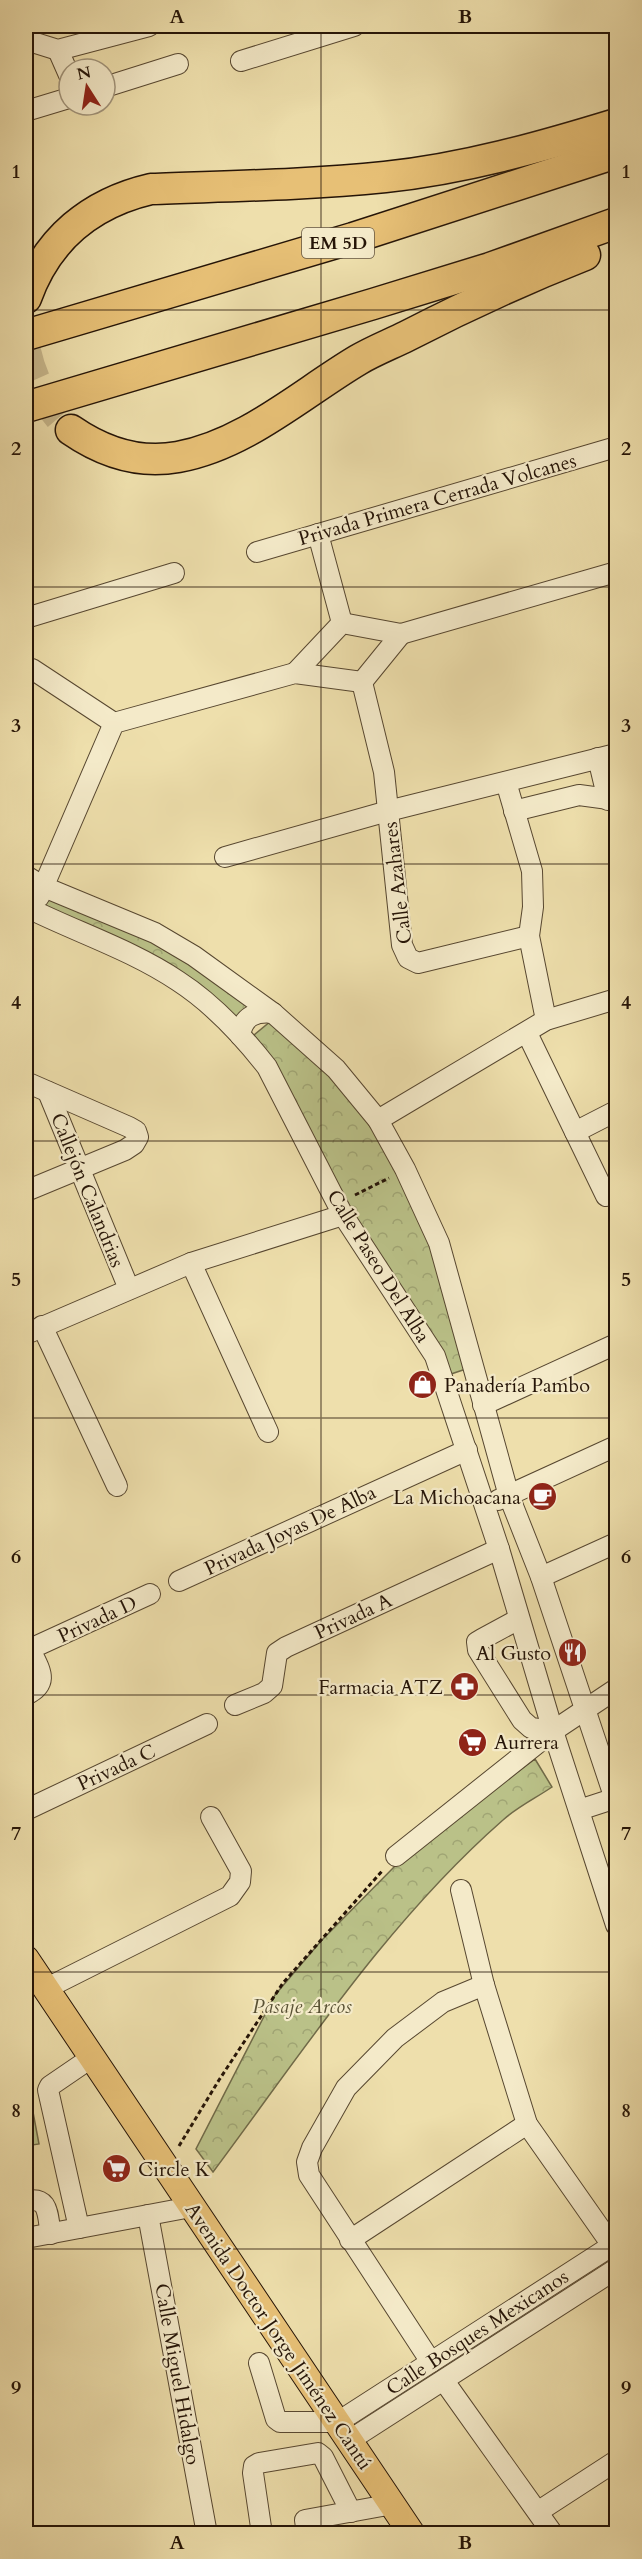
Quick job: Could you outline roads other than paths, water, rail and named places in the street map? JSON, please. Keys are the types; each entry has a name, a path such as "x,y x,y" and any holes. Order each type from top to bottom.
{"highway":[{"path":"26,298 40,265 64,234 95,209 132,193 151,189 281,184 407,174 526,149 616,123"},
{"name":"EM 5D","path":"26,335 353,238 616,153"},
{"path":"26,407 490,268 616,223"},
{"path":"71,430 102,448 137,458 166,459 194,454 253,427 360,359 498,290 616,242"}],"main road":[{"name":"Avenida Doctor Jorge Jiménez Cantú","path":"26,1959 412,2534"}],"street":[{"path":"26,40 58,50 149,26"},
{"path":"241,61 354,26"},
{"path":"58,50 61,57"},
{"path":"117,83 178,64"},
{"path":"26,111 57,102"},
{"name":"Privada Primera Cerrada Volcanes","path":"257,552 616,447"},
{"path":"318,534 342,623"},
{"path":"342,623 401,634 616,572"},
{"path":"26,618 174,573"},
{"path":"295,673 342,623"},
{"path":"32,669 114,723 295,673 362,682 401,634"},
{"name":"Calle Azahares","path":"362,682 384,772 402,945 408,958 418,963 529,936"},
{"path":"29,909 44,887 114,723"},
{"path":"514,812 579,795 612,800 608,756"},
{"name":"Calle Azahares","path":"388,811 608,756"},
{"path":"506,782 532,871 533,907 529,936 546,1020"},
{"path":"225,857 388,811"},
{"name":"Calle Paseo Del Alba","path":"26,876 44,887 164,939 195,956 273,1013 336,1069 378,1120 405,1169 439,1243 509,1496 541,1577 616,1799"},
{"name":"Calle Paseo Del Alba","path":"29,909 154,966 178,980 240,1035 267,1066 340,1210 435,1356 467,1449 553,1731 616,1924"},
{"path":"378,1120 546,1020 616,999"},
{"path":"240,1035 243,1024 249,1016 256,1013 273,1013"},
{"path":"527,1033 606,1196"},
{"path":"26,1082 129,1127 136,1131 138,1137 134,1144 125,1150 26,1191"},
{"name":"Callejón Calandrias","path":"48,1092 129,1289"},
{"path":"575,1132 616,1111"},
{"path":"117,1486 34,1330 191,1263 340,1210"},
{"path":"191,1263 268,1432"},
{"path":"483,1405 616,1344"},
{"path":"484,1506 616,1446"},
{"name":"Privada Joyas De Alba","path":"179,1581 467,1449"},
{"path":"541,1577 616,1543"},
{"name":"Privada A","path":"235,1705 264,1693 272,1686 277,1653 286,1647 499,1550"},
{"name":"Privada D","path":"26,1695 36,1690 41,1682 40,1672 28,1645 150,1594"},
{"path":"519,1618 477,1642 478,1650 522,1720 531,1728 553,1731"},
{"path":"396,1856 553,1731 616,1689"},
{"name":"Privada C","path":"26,1810 207,1724"},
{"path":"579,1810 616,1799"},
{"path":"45,1989 230,1896 240,1882 241,1871 211,1817"},
{"path":"461,1890 484,1985 527,2124 615,2247"},
{"path":"431,2362 309,2175 307,2162 312,2148 346,2088 395,2038 443,2002 484,1985"},
{"path":"79,2228 48,2090 50,2086 91,2058"},
{"path":"350,2240 527,2124"},
{"path":"26,2200 35,2199 44,2204 51,2234"},
{"path":"26,2238 191,2207"},
{"name":"Calle Miguel Hidalgo","path":"148,2215 207,2534"},
{"name":"Calle Bosques Mexicanos","path":"344,2431 431,2362 615,2247"},
{"name":"Calle Bosques Mexicanos","path":"344,2431 444,2381 616,2270"},
{"path":"259,2363 276,2419 279,2422 344,2431"},
{"path":"444,2381 539,2511 553,2534"},
{"path":"262,2534 253,2473 254,2466 260,2463 318,2454 323,2457 351,2512"},
{"path":"539,2511 615,2465"},
{"path":"307,2534 305,2520 393,2504"}],"tunnel":[{"path":"26,351 42,394 71,430"}],"place":[{"name":"Panadería Pambo","path":"423,1385"},
{"name":"La Michoacana","path":"542,1497"},
{"name":"Al Gusto","path":"572,1653"},
{"name":"Farmacia ATZ","path":"464,1687"},
{"name":"Aurrera","path":"473,1742"},
{"name":"Circle K","path":"117,2169"}],"park label":[{"name":"Pasaje Arcos","path":"302,2006"}]}
